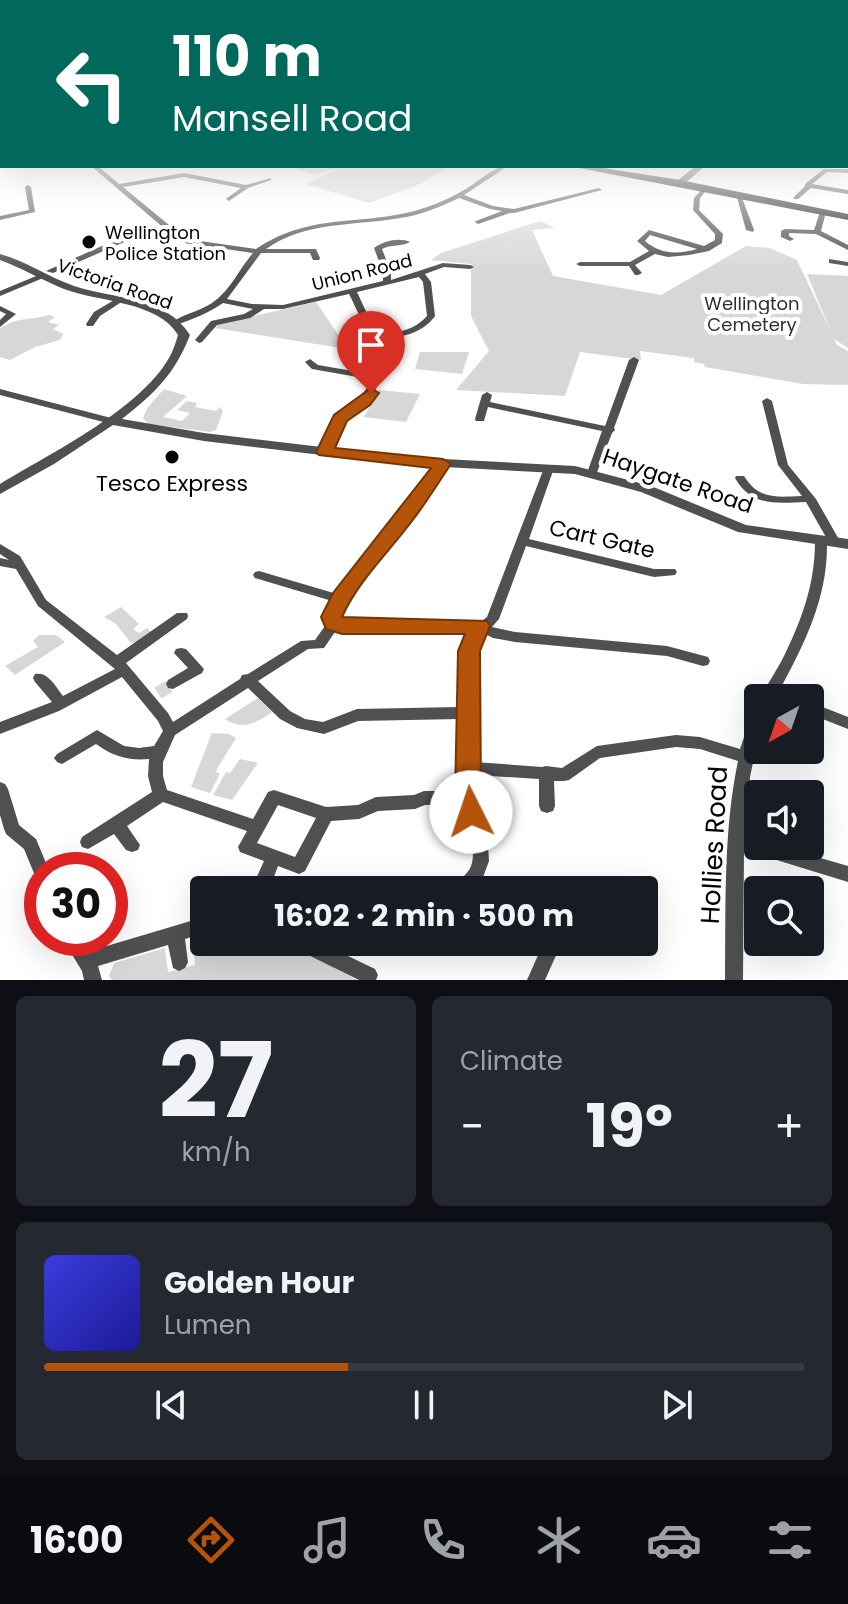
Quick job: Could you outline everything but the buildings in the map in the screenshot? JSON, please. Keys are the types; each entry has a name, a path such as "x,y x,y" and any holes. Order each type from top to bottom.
{"main road":[{"path":"684,184 848,217"}],"street":[{"path":"114,184 168,230 188,242 256,251 313,251 316,258"},
{"path":"117,186 131,184"},
{"path":"229,184 246,187"},
{"path":"229,199 255,184"},
{"path":"0,490 111,421 145,394 172,367 179,353 184,335 182,327 176,322 222,300 256,251 279,237 307,227 434,208 478,184"},
{"path":"796,198 811,184"},
{"path":"0,218 33,211 28,187"},
{"path":"808,187 848,192"},
{"path":"705,188 697,198 696,210 720,238 706,249 686,255 655,251 641,241 649,232 706,249"},
{"path":"478,222 599,190"},
{"path":"738,195 750,230"},
{"path":"460,196 512,211"},
{"path":"817,232 823,212"},
{"path":"0,294 127,238 168,230"},
{"path":"790,239 785,237 785,231 817,232 848,248"},
{"path":"387,282 387,272 378,248 385,244 406,242"},
{"path":"580,264 631,264 655,251"},
{"name":"Victoria Road","path":"0,257 84,292 153,311 176,322"},
{"path":"832,261 848,264"},
{"path":"631,264 638,273"},
{"name":"Union Road","path":"222,300 261,307 297,305 421,274 443,265 470,267"},
{"path":"352,291 373,327 386,333 408,332 422,327 431,316 427,282 421,274"},
{"path":"90,324 97,314 119,301"},
{"name":"Union Road","path":"199,340 214,323 247,316 261,307"},
{"path":"0,308 12,314 0,324"},
{"path":"592,473 634,360"},
{"path":"310,362 315,367 343,375 373,377 375,382 364,401 339,418 325,452"},
{"path":"0,392 111,421"},
{"path":"142,426 136,417 145,394"},
{"path":"480,419 486,400 610,430"},
{"path":"773,406 783,465 810,499 835,543 799,642 780,684"},
{"name":"Haygate Road","path":"111,421 325,452 443,464 592,473 646,489 743,529 835,543"},
{"path":"257,827 161,795 153,775 157,752 170,731 247,679 306,644 319,645 333,624 332,617 340,599 443,464"},
{"path":"475,876 481,861 479,828 468,798 466,713 469,651 483,626 493,619 549,468"},
{"path":"740,478 746,490 753,495 767,499 810,499"},
{"name":"Cart Gate","path":"523,541 654,573 671,572"},
{"path":"0,548 16,559 35,593 58,617 121,666 153,696 170,731"},
{"path":"0,562 20,566"},
{"path":"277,566 263,576 340,599"},
{"path":"0,728 57,705 121,666 158,626 182,616"},
{"path":"333,624 483,626 493,633 667,651 703,661"},
{"path":"173,684 197,669 181,653"},
{"path":"40,678 57,705"},
{"path":"247,679 285,715 302,724 324,728 357,715 466,713"},
{"path":"824,714 848,723"},
{"path":"62,758 97,736 119,753 157,752"},
{"path":"469,768 564,775 597,752 676,741 700,743 744,757"},
{"name":"Hollies Road","path":"734,980 738,841 744,764"},
{"path":"546,772 547,806"},
{"path":"0,789 12,829 30,844 33,852"},
{"path":"88,842 161,795"},
{"path":"326,814 299,866 246,847 274,797 326,814 359,812 376,804 415,802 424,798 468,798"},
{"path":"116,824 132,845"},
{"path":"738,841 848,874"},
{"path":"266,876 274,857"},
{"path":"86,961 190,929"},
{"path":"175,934 179,962"},
{"path":"83,956 93,980"},
{"path":"329,956 369,975"},
{"path":"536,980 547,956"}],"green space":[{"path":"307,184 420,184 369,203"},
{"name":"Wellington Cemetery","path":"540,221 555,228 532,230 553,276 661,295 746,246 770,248 797,260 831,332 807,274 848,276 848,348 834,339 837,345 848,351 848,385 803,384 705,367 694,362 694,358 640,351 641,360 580,352 565,396 456,390 489,351 471,316 471,264 431,260 441,253"},
{"path":"316,302 348,349 215,328 219,324"},
{"path":"49,315 55,317 48,322 59,325 53,329 63,334 60,340 35,347 10,360 0,357 0,328 19,320"},
{"path":"420,352 469,352 462,374 415,369"},
{"path":"164,389 187,396 163,417 182,421 190,413 177,410 187,401 197,403 195,407 216,411 220,407 223,411 216,430 210,432 148,424 143,418 148,407"},
{"path":"379,390 420,394 406,422 364,417"},
{"path":"121,607 139,624 133,629 139,633 147,628 151,632 137,644 131,643 116,624 104,617"},
{"path":"39,635 56,635 65,642 15,675 5,666 38,647 33,641"},
{"path":"258,698 272,712 243,725 225,719"},
{"path":"212,733 229,734 236,738 218,767 216,772 220,774 210,793 191,787"},
{"path":"240,759 258,763 232,800 213,795 226,772 230,773"},
{"path":"165,948 168,972 195,965 194,956 312,956 357,980 112,980 109,976 114,963"}],"tunnel":[{"path":"158,693 173,684"}],"place":[{"name":"Wellington Police Station","path":"89,242"},
{"name":"Tesco Express","path":"172,457"}],"route":[{"path":"371,393 339,418 325,452 443,464 340,599 332,617 333,624 479,626 469,651 466,713 471,812"}]}
